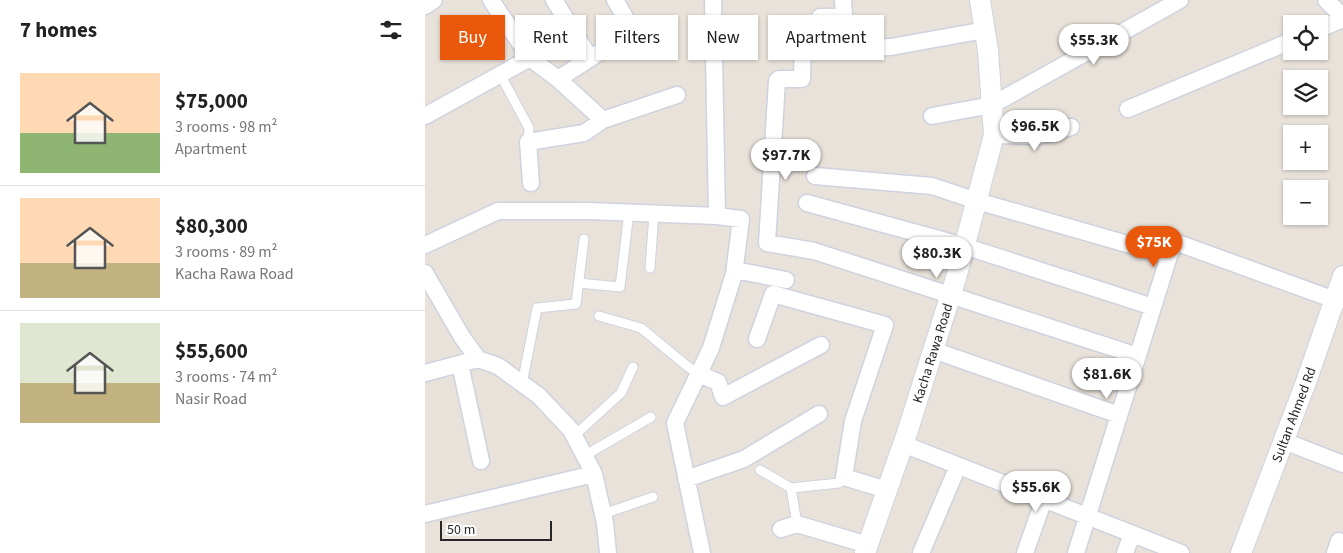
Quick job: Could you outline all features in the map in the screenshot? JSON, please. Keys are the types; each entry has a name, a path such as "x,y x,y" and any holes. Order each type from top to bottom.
{"street":[{"path":"425,6 434,0"},
{"path":"491,0 515,36"},
{"path":"553,0 590,58"},
{"path":"557,79 625,36 626,19 615,0"},
{"path":"713,0 717,216"},
{"path":"843,0 843,17 820,17 820,38 803,38 802,79 779,79 777,81 768,244 814,251 1138,356"},
{"name":"Kacha Rawa Road","path":"866,549 903,444 950,296 995,135 988,51 980,0"},
{"path":"932,116 992,105 1181,0"},
{"path":"1327,0 1343,18 1328,25"},
{"path":"884,47 985,30"},
{"path":"1127,109 1283,44"},
{"path":"425,116 526,60"},
{"path":"533,60 603,120"},
{"path":"531,183 529,142 585,133 603,120 677,95"},
{"path":"995,135 1038,136 1071,127"},
{"path":"815,176 932,186 977,201 1169,256"},
{"path":"807,203 964,246 1153,307"},
{"path":"425,246 498,211 629,212 740,218 735,270 711,348 675,423 702,553"},
{"path":"1076,553 1175,242 1335,300"},
{"path":"735,270 786,280"},
{"path":"425,273 462,337 478,360"},
{"name":"Sultan Ahmed Rd","path":"1241,553 1307,382 1343,276"},
{"path":"757,339 773,294 885,325 853,421 844,477 887,490"},
{"path":"698,374 718,382 723,397 821,344"},
{"path":"933,350 1119,415"},
{"path":"425,373 478,360 498,366 539,396 571,430 594,474 603,514 605,552"},
{"path":"460,364 481,461"},
{"path":"687,479 744,459 819,414"},
{"path":"1284,441 1343,464"},
{"path":"903,444 1181,553"},
{"path":"921,553 958,466"},
{"path":"425,514 594,474"},
{"path":"1025,553 1044,499"},
{"path":"789,526 866,549"},
{"path":"1125,553 1132,534"}],"lane":[{"path":"500,74 529,128 529,142"},
{"path":"579,284 621,287 629,212"},
{"path":"650,268 653,213"},
{"path":"522,384 537,308 576,304 584,239"},
{"path":"599,316 641,328 698,374"},
{"path":"574,436 621,393 633,368"},
{"path":"585,456 651,417"},
{"path":"760,470 791,488 839,483 844,477"},
{"path":"789,526 791,488"},
{"path":"603,514 653,497"}]}
